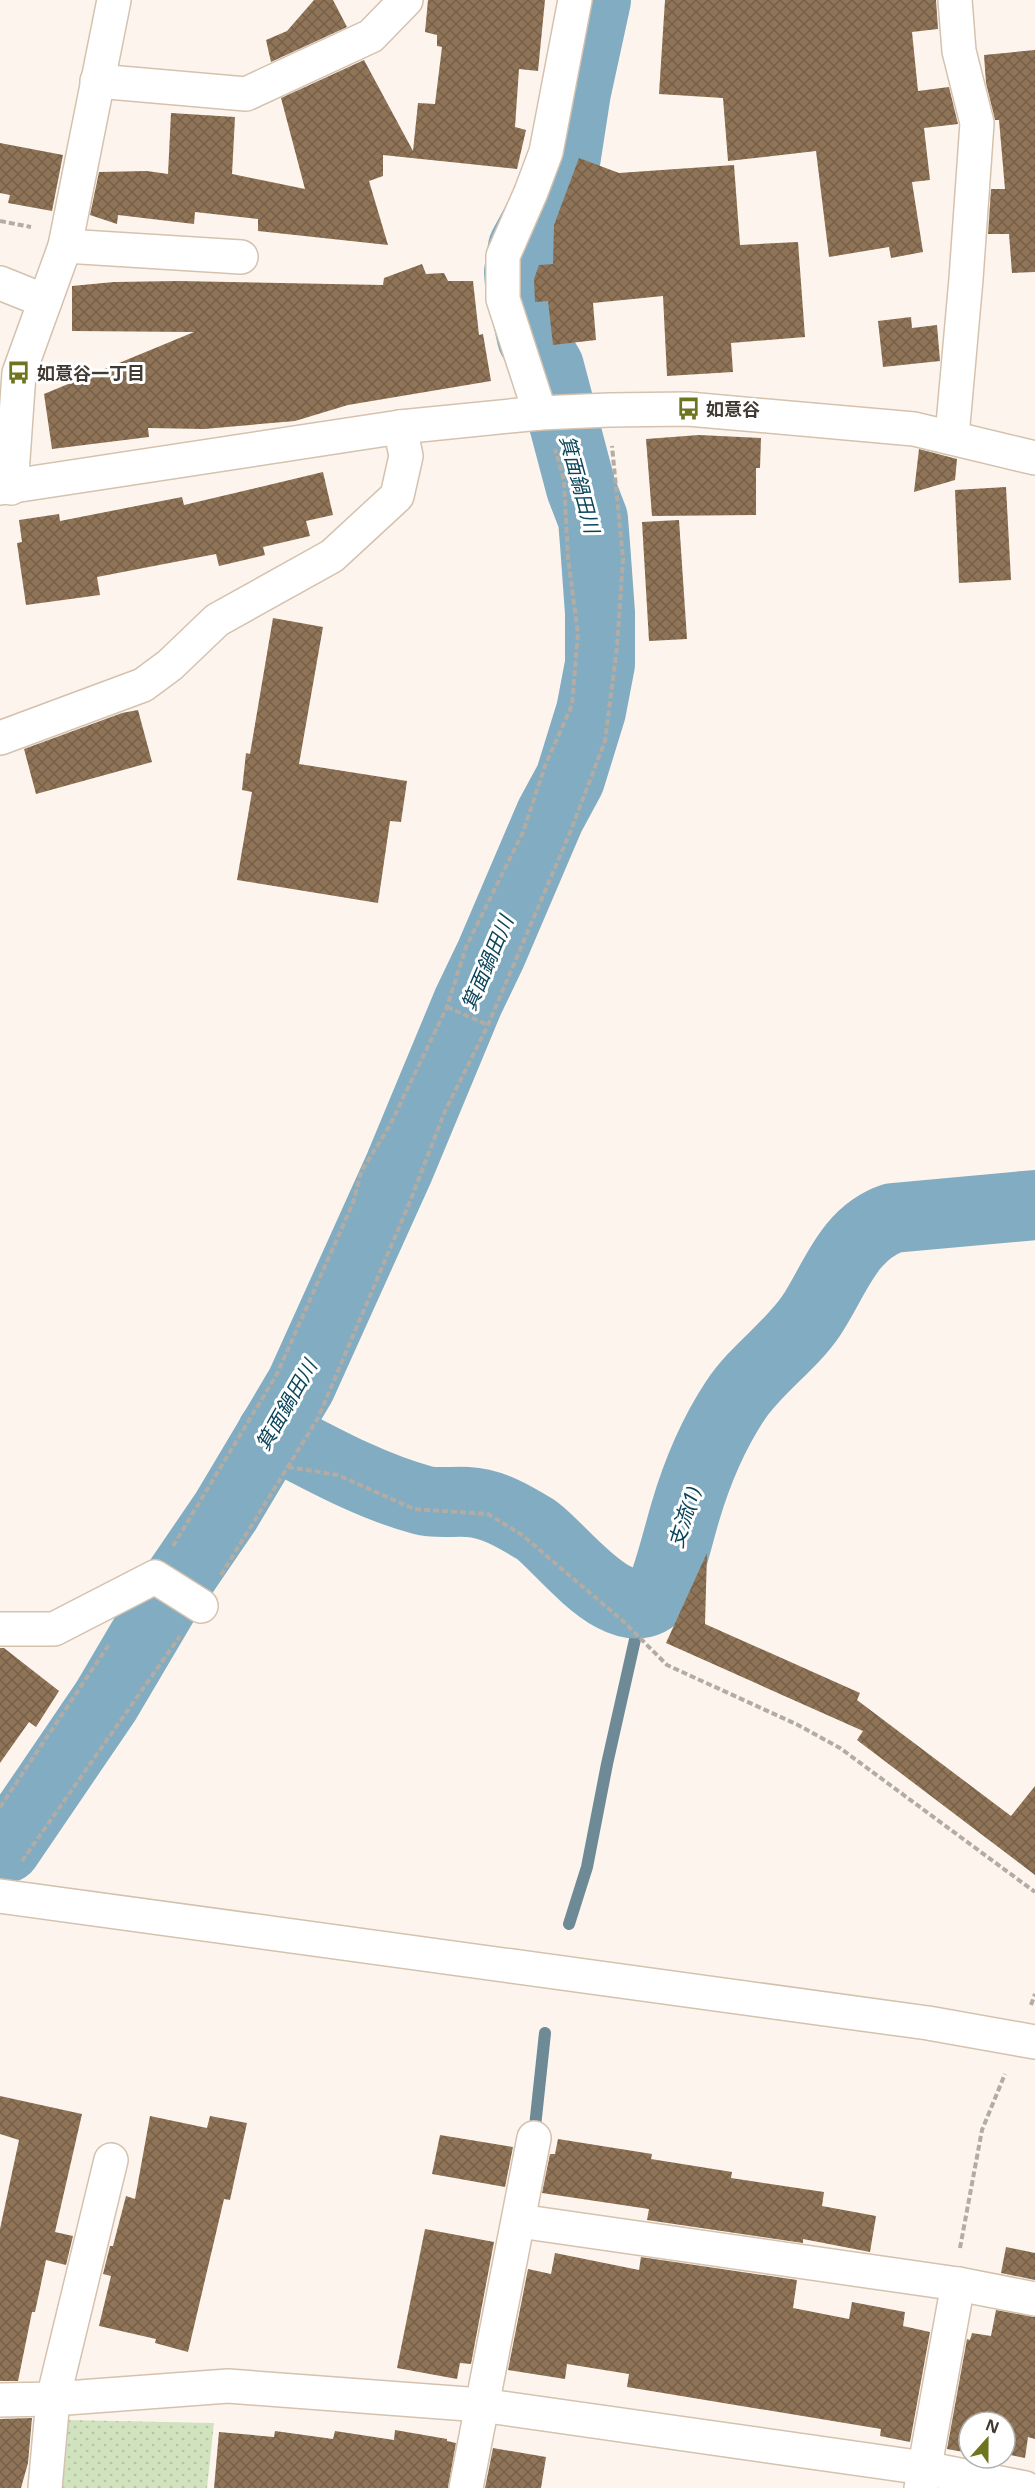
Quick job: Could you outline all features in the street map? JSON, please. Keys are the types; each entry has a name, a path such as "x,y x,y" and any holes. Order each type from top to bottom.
{"street":[{"path":"114,0 65,246 19,373 5,488 400,428 599,410 688,409 914,429 952,436 1035,458"},
{"path":"97,81 246,94 371,36 406,0"},
{"path":"546,413 503,299 503,256 546,152 574,0"},
{"path":"952,436 977,123 959,51 955,0"},
{"path":"65,246 241,257"},
{"path":"0,283 45,301"},
{"path":"0,738 143,684 170,665 217,620 332,556 397,496 406,456 400,428"},
{"path":"0,1629 54,1629 158,1579 197,1604"},
{"path":"0,1896 928,2023 1027,2041"},
{"path":"466,2488 534,2138"},
{"path":"45,2488 53,2399 111,2160"},
{"path":"519,2221 958,2284 1035,2299"},
{"path":"923,2478 958,2284"},
{"path":"0,2400 53,2399 228,2386 481,2405 923,2478 1025,2488"}],"path":[{"path":"20,1864 197,1604 318,1418 409,1204 445,1111 486,1024 571,830 605,741 617,647 623,559 599,410"},
{"path":"158,1579 277,1374 353,1203 361,1172 390,1125 448,1007 466,947 523,832 545,766 572,705 578,633 568,558 564,480 546,413"},
{"path":"448,1007 486,1024"},
{"path":"288,1467 338,1475 414,1509 488,1514 530,1542 623,1621 667,1665 798,1725 840,1748 1035,1892"},
{"path":"0,1807 116,1634"},
{"path":"958,2284 961,2242 982,2130 1027,2041 1035,1994"}],"green space":[{"path":"68,2420 214,2423 207,2488 50,2488"}],"building":[{"path":"314,0 333,0 347,27 271,62 266,40 287,31"},
{"path":"428,0 545,0 538,71 519,69 515,127 526,130 517,169 383,155 383,176 369,181 388,245 258,231 258,219 195,212 194,224 118,215 117,224 90,215 99,172 147,171 168,174 171,113 235,117 232,174 305,189 281,98 364,60 413,151 418,103 435,104 442,47 437,46 437,35 425,32"},
{"path":"665,0 936,0 938,29 912,32 918,91 949,87 958,124 924,128 930,180 912,182 923,252 891,258 889,247 829,257 816,151 728,161 723,98 659,94"},
{"path":"1035,50 1035,272 1012,273 1009,234 988,234 991,189 1005,189 999,120 995,120 986,83 984,55"},
{"path":"0,143 63,155 52,211 8,203 10,195 0,193"},
{"path":"579,158 619,173 734,165 740,245 798,242 805,337 731,343 733,372 667,376 663,296 593,303 596,340 553,345 548,301 535,302 534,279 539,265 553,264 554,225"},
{"path":"422,264 426,274 444,273 448,281 473,281 479,335 483,334 491,381 348,405 295,421 204,429 148,428 149,437 52,449 44,394 194,332 72,331 72,286 114,282 178,281 383,285 384,278"},
{"path":"911,317 912,328 937,325 940,361 883,367 878,321"},
{"path":"699,435 761,438 760,468 756,468 756,515 652,516 646,439"},
{"path":"919,449 957,459 955,480 914,492"},
{"path":"323,472 333,515 306,521 310,536 263,547 265,555 219,566 216,554 97,577 100,595 26,605 17,543 22,542 19,520 59,514 60,521 182,497 184,505"},
{"path":"1006,487 1011,580 959,583 955,490"},
{"path":"679,520 687,639 649,641 642,522"},
{"path":"273,618 323,627 299,764 407,781 401,822 390,821 378,903 237,880 252,792 242,790 246,753 250,754"},
{"path":"138,710 152,762 36,794 24,749 122,713"},
{"path":"707,1553 705,1624 860,1693 857,1700 1011,1816 1035,1786 1035,1875 857,1740 863,1731 666,1643"},
{"path":"0,1648 4,1648 59,1691 36,1727 29,1722 0,1763"},
{"path":"0,2096 82,2114 55,2232 73,2236 66,2265 46,2260 35,2312 32,2312 18,2381 0,2381 0,2229 19,2140 0,2134"},
{"path":"150,2116 207,2128 210,2116 247,2123 230,2200 224,2199 188,2352 155,2343 156,2339 99,2326 111,2276 103,2274 126,2196 135,2199"},
{"path":"440,2135 513,2147 505,2187 432,2174"},
{"path":"558,2139 652,2154 651,2159 732,2172 731,2178 824,2192 822,2206 876,2216 870,2252 803,2239 803,2243 647,2220 649,2209 542,2193 550,2154 555,2154"},
{"path":"425,2229 494,2242 471,2364 460,2363 457,2379 397,2368"},
{"path":"1006,2247 1035,2253 1035,2280 1001,2273"},
{"path":"555,2253 639,2270 641,2257 797,2280 793,2308 849,2319 852,2302 905,2312 903,2326 930,2332 910,2442 880,2436 881,2429 627,2387 629,2374 567,2364 565,2379 508,2370 528,2269 551,2274"},
{"path":"996,2310 1035,2317 1035,2439 1028,2437 1025,2458 1017,2456 1017,2410 957,2410 957,2451 947,2449 967,2339 970,2340 972,2333 991,2336"},
{"path":"32,2418 28,2463 21,2488 0,2488 0,2419"},
{"path":"395,2430 447,2439 447,2441 456,2443 448,2488 214,2488 219,2432 274,2437 275,2431 333,2439 335,2431 394,2440"},
{"path":"493,2448 546,2457 541,2488 485,2488"}],"waterway":[{"name":"箕面鍋田川","path":"6,1848 106,1701 168,1596 226,1511 301,1385 399,1168 468,1002 550,816 570,779 591,711 600,664 600,613 593,519 581,488 549,367 532,338 519,272 523,247 557,184 565,163 576,92 596,0"},
{"name":"支流(1)","path":"272,1433 346,1471 403,1494 428,1501 477,1503 503,1511 535,1529 578,1570 614,1597 632,1603 648,1601 663,1587 695,1483 712,1441 727,1414 743,1389 803,1327 854,1246 878,1225 893,1218 1035,1205"},
{"path":"569,1924 587,1867 636,1635"},
{"path":"534,2136 545,2033"}],"place":[{"name":"如意谷一丁目","path":"19,373"},
{"name":"如意谷","path":"688,409"}]}
